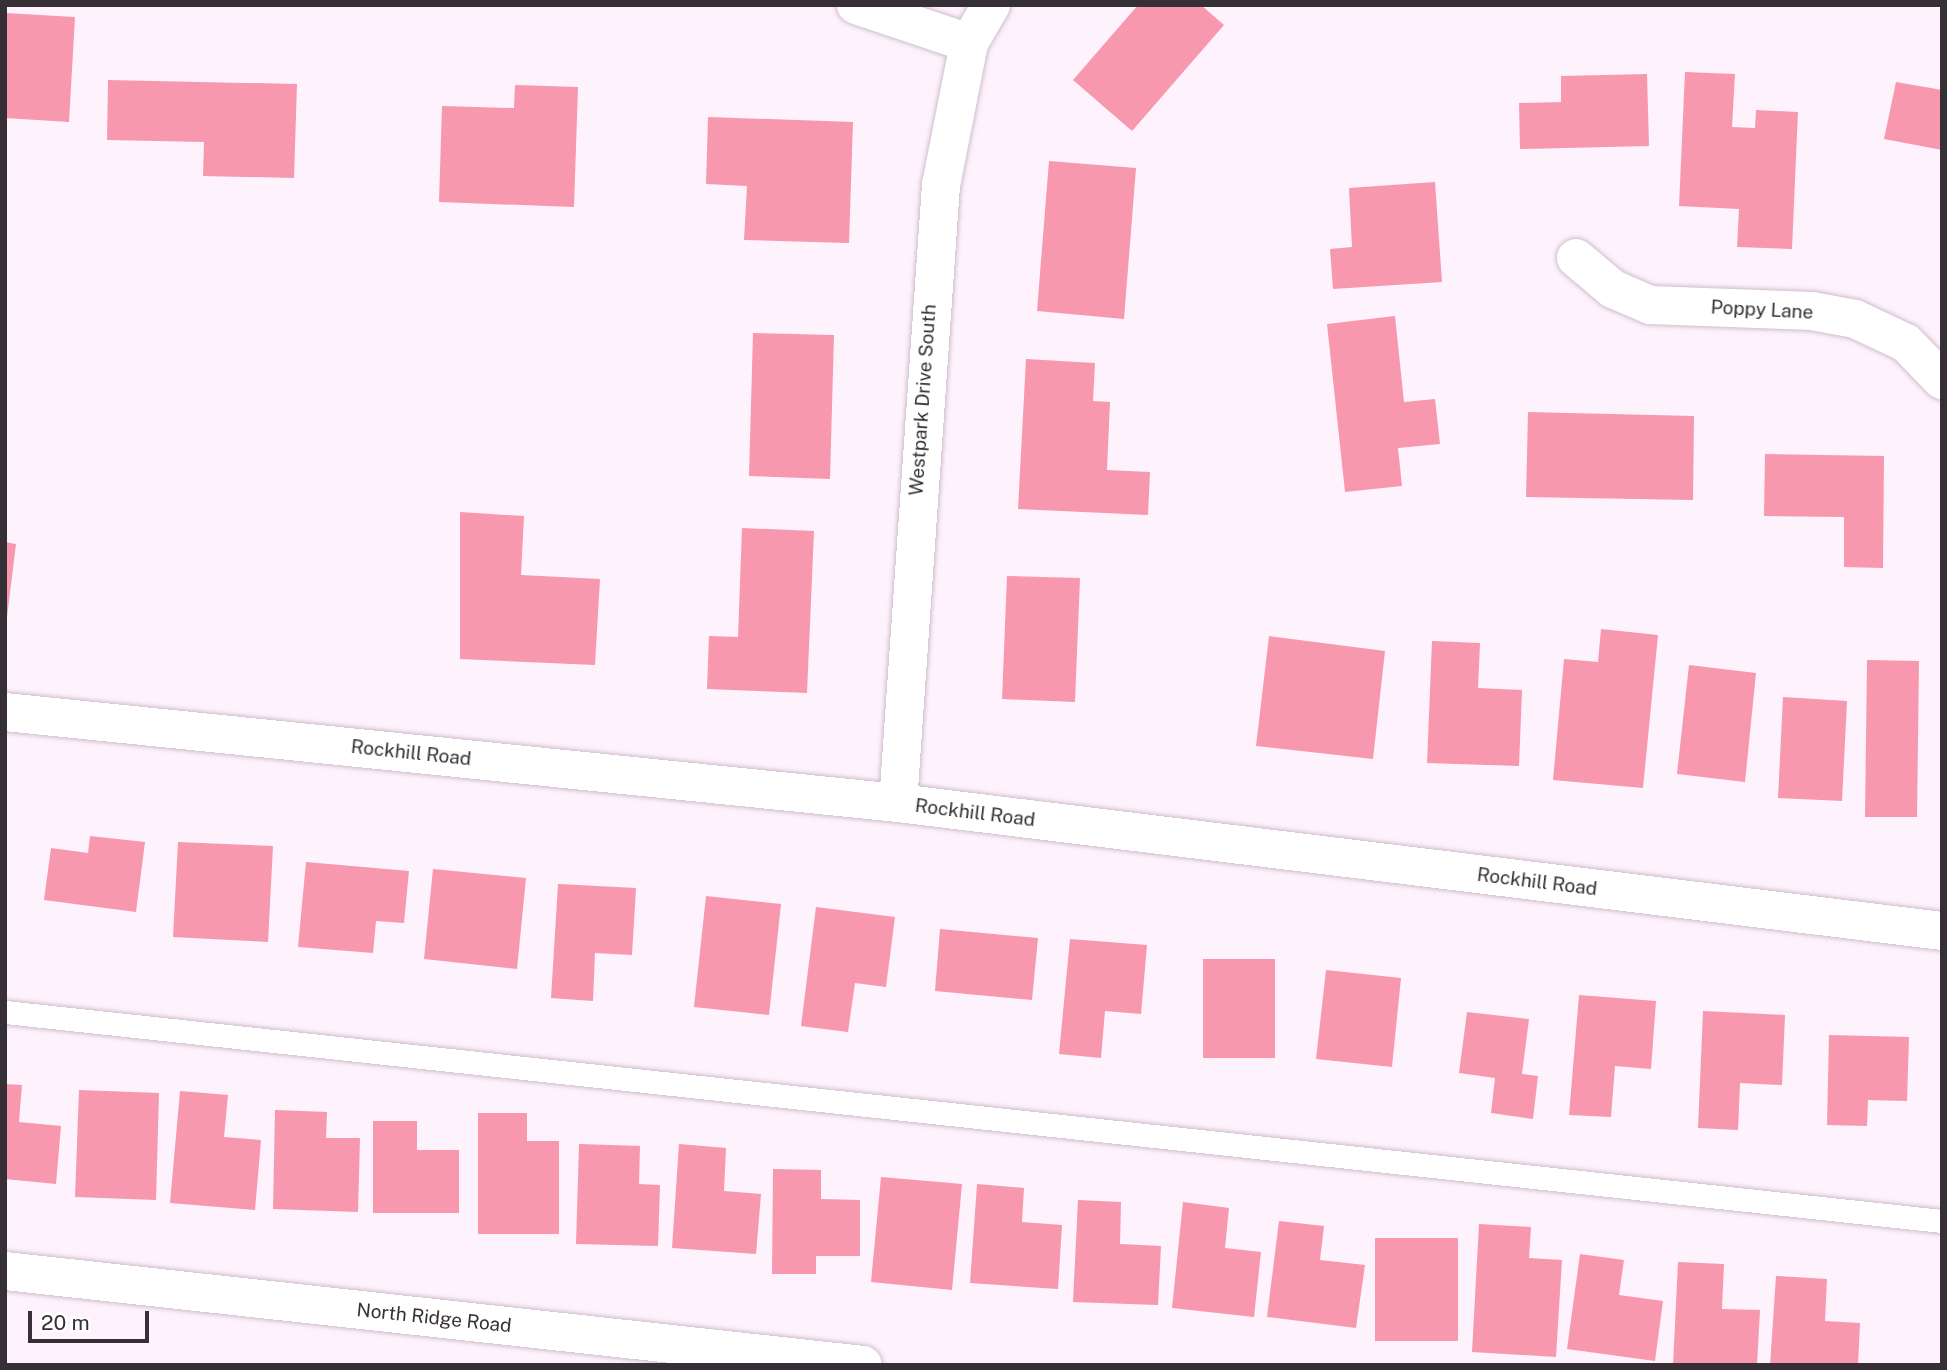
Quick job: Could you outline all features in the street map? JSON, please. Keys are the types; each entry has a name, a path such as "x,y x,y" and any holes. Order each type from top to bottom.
{"street":[{"path":"856,5 969,43"},
{"name":"Westpark Drive South","path":"898,803 930,297 952,112 969,43 991,5"},
{"name":"Poppy Lane","path":"1576,258 1613,289 1650,305 1812,311 1855,319 1906,343 1942,380"},
{"name":"Rockhill Road","path":"5,712 898,803 1942,932"},
{"name":"North Ridge Road","path":"5,1271 863,1365"}],"lane":[{"path":"5,1012 1942,1221"}],"building":[{"path":"1138,5 1201,5 1224,25 1132,131 1073,80"},
{"path":"5,13 75,17 69,122 5,118"},
{"path":"1685,72 1735,74 1732,127 1755,128 1756,110 1798,112 1792,249 1737,247 1739,209 1679,206"},
{"path":"1647,74 1649,146 1520,149 1519,103 1561,102 1561,76"},
{"path":"108,80 297,84 294,178 203,176 204,142 107,140"},
{"path":"1896,82 1942,90 1942,150 1884,139"},
{"path":"515,85 578,87 574,207 439,202 442,106 514,108"},
{"path":"708,117 853,122 849,243 744,240 747,186 706,184"},
{"path":"1049,161 1136,168 1124,319 1037,311"},
{"path":"1435,182 1442,282 1333,289 1330,249 1352,247 1349,188"},
{"path":"1395,316 1404,402 1435,399 1440,444 1398,448 1402,486 1345,492 1327,324"},
{"path":"753,333 834,335 830,479 749,476"},
{"path":"1026,359 1095,363 1093,401 1110,402 1107,470 1150,472 1148,515 1018,509"},
{"path":"1528,412 1694,416 1693,500 1526,497"},
{"path":"1765,454 1884,456 1883,568 1844,567 1844,517 1764,516"},
{"path":"460,512 524,516 521,575 600,579 595,665 460,659"},
{"path":"742,528 814,531 807,693 707,689 709,636 738,637"},
{"path":"5,542 16,544 7,617 5,617"},
{"path":"1007,576 1080,578 1075,702 1002,699"},
{"path":"1601,629 1658,635 1643,788 1553,780 1564,659 1598,662"},
{"path":"1269,636 1385,651 1373,759 1256,746"},
{"path":"1432,641 1480,643 1478,688 1522,690 1519,766 1427,763"},
{"path":"1867,660 1919,661 1917,817 1865,817"},
{"path":"1689,665 1756,673 1745,782 1677,774"},
{"path":"1783,697 1847,701 1842,801 1778,798"},
{"path":"90,836 145,842 136,912 44,900 51,848 88,853"},
{"path":"178,842 273,846 268,942 173,937"},
{"path":"306,862 409,871 404,923 376,921 373,953 298,947"},
{"path":"433,869 526,878 517,969 424,959"},
{"path":"558,884 636,888 632,955 595,953 593,1001 551,998"},
{"path":"706,896 781,904 769,1015 694,1007"},
{"path":"816,907 895,917 886,987 855,983 848,1032 801,1026"},
{"path":"940,929 1038,938 1032,1000 935,991"},
{"path":"1070,939 1147,945 1141,1014 1105,1011 1101,1058 1059,1054"},
{"path":"1203,959 1275,959 1275,1058 1203,1058"},
{"path":"1326,970 1401,978 1392,1067 1316,1059"},
{"path":"1579,995 1656,1001 1651,1069 1615,1066 1611,1117 1569,1115"},
{"path":"1703,1011 1785,1015 1782,1085 1740,1083 1738,1130 1698,1128"},
{"path":"1467,1012 1529,1019 1522,1074 1538,1076 1533,1119 1491,1113 1495,1078 1459,1073"},
{"path":"1829,1035 1909,1037 1907,1101 1868,1100 1867,1126 1827,1125"},
{"path":"5,1084 22,1085 19,1122 61,1126 56,1184 5,1179"},
{"path":"79,1090 159,1093 156,1200 75,1197"},
{"path":"180,1091 228,1095 224,1137 261,1140 255,1210 170,1203"},
{"path":"275,1110 327,1112 326,1138 360,1138 358,1212 273,1209"},
{"path":"478,1113 527,1113 527,1141 559,1141 559,1234 478,1234"},
{"path":"373,1121 417,1121 417,1150 459,1150 459,1213 373,1213"},
{"path":"579,1144 640,1146 639,1184 660,1185 658,1246 576,1244"},
{"path":"679,1144 726,1148 724,1191 761,1194 756,1254 672,1248"},
{"path":"773,1169 821,1170 821,1199 860,1200 860,1256 816,1256 816,1274 772,1274"},
{"path":"881,1177 962,1184 952,1290 871,1282"},
{"path":"977,1184 1024,1188 1022,1222 1062,1225 1058,1289 970,1283"},
{"path":"1078,1200 1121,1202 1120,1244 1161,1246 1158,1305 1073,1302"},
{"path":"1183,1202 1229,1208 1225,1248 1261,1252 1254,1317 1172,1308"},
{"path":"1279,1221 1324,1226 1320,1260 1365,1265 1356,1328 1267,1317"},
{"path":"1479,1224 1531,1227 1529,1258 1562,1260 1556,1357 1472,1352"},
{"path":"1375,1238 1458,1238 1458,1341 1375,1341"},
{"path":"1580,1254 1624,1260 1619,1295 1663,1301 1655,1361 1567,1349"},
{"path":"1678,1262 1724,1264 1722,1309 1760,1310 1757,1365 1673,1365"},
{"path":"1776,1276 1827,1279 1825,1321 1860,1323 1858,1365 1770,1365"}]}
